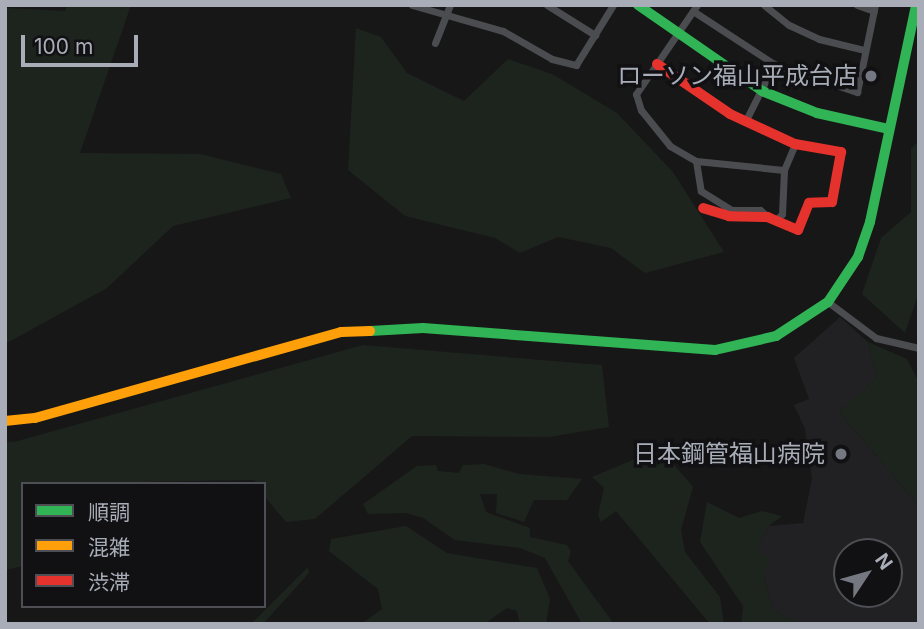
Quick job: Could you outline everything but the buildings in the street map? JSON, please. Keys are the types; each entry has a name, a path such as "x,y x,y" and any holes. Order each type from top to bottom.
{"street":[{"path":"412,5 503,31 552,59 576,65 613,5"},
{"path":"435,43 450,5"},
{"path":"547,5 595,35"},
{"path":"638,5 762,91 817,113 889,129"},
{"path":"764,5 789,25 820,39 864,50"},
{"path":"784,170 696,161 670,146 641,110 636,94 695,8 774,64 857,92 874,8 857,5"},
{"path":"5,421 34,418 341,332 423,328 715,350 775,336 828,302 847,278 865,240 914,6"},
{"path":"657,64 730,114 795,144 841,152 832,202 809,203 798,230 771,219 760,210 732,211 701,191 696,161"},
{"path":"746,120 774,64"},
{"path":"703,208 729,216 771,219 782,214 784,170 795,144"},
{"path":"828,302 876,338 919,348"}],"shaded area":[{"path":"68,5 131,5 80,153 200,154 281,174 291,198 173,226 107,288 5,344 5,8 65,11"},
{"path":"356,28 381,37 407,73 464,101 508,59 554,75 617,113 673,172 724,252 645,273 611,248 558,237 520,253 495,238 405,216 348,170"},
{"path":"919,141 919,292 905,333 862,294 881,238 911,212 911,149"},
{"name":"日本鋼管福山病院","path":"840,317 868,342 877,377 839,412 919,506 919,624 801,624 773,610 756,548 769,526 803,523 812,479 805,429 794,405 809,399 794,358"},
{"path":"868,342 907,359 919,383 919,506 839,412 877,377"},
{"path":"363,345 602,365 609,427 549,437 412,436 315,519 286,522 266,498 266,482 21,482 21,566 5,570 5,441 14,442"},
{"path":"647,454 674,465 693,487 681,530 685,552 720,597 724,624 710,624 616,511 601,522 598,515 604,488 592,477"},
{"path":"484,464 519,474 582,479 567,500 534,500 524,522 496,513 497,494 480,494 486,512 530,528 530,537 567,545 571,551 568,561 614,624 582,624 545,558 520,548 455,540 423,518 406,513 368,514 363,504 417,466 436,465 438,471 459,473 463,465"},
{"path":"707,502 739,518 762,511 782,516 769,526 756,548 771,559 763,574 773,610 801,624 741,624 743,606 700,542"},
{"path":"406,526 447,553 537,568 550,599 546,624 520,624 517,611 507,608 484,624 361,624 382,609 378,589 329,551 331,539"},
{"path":"308,567 309,573 263,624 251,624"}],"traffic: fast":[{"path":"638,5 762,91 817,113 889,129"},
{"path":"370,331 423,328 715,350 776,336 828,302 858,257 870,222 916,5"}],"traffic: slow":[{"path":"5,421 35,418 341,332 370,331"}],"traffic: jam":[{"path":"657,64 730,114 795,144 841,152 832,202 809,203 798,230 768,217 729,216 703,208"}],"place":[{"name":"ローソン福山平成台店","path":"871,76"},
{"name":"日本鋼管福山病院","path":"841,454"}]}
